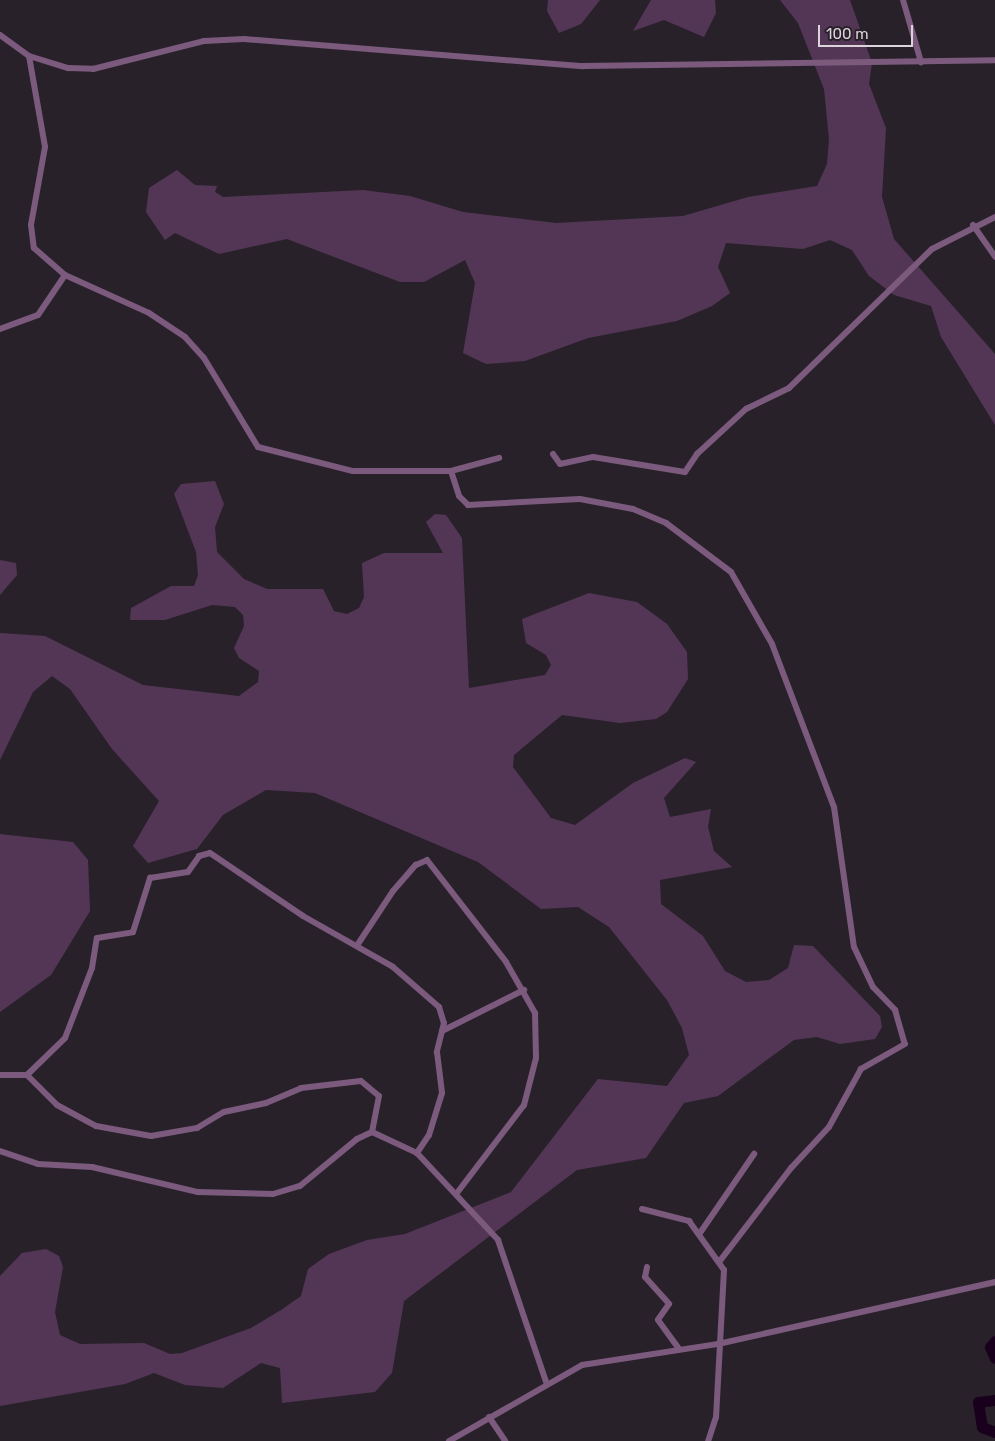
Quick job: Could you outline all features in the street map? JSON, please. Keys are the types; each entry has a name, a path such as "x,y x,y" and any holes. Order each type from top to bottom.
{"street":[{"path":"903,0 922,62"},
{"path":"0,35 29,56 68,68 93,69 204,41 271,39 582,66 995,60"},
{"path":"29,56 45,147 32,240 38,253 65,275 149,313 185,337 204,358 258,447 353,470 450,471 499,458"},
{"path":"553,454 560,464 594,457 685,472 697,454 746,409 789,388 932,249 973,225 995,217"},
{"path":"973,225 995,257"},
{"path":"0,329 38,315 65,275"},
{"path":"450,471 459,496 468,505 503,500 580,499 633,509 666,523 731,572 772,644 834,807 854,947 873,987 895,1010 905,1044 861,1069 829,1127 780,1182 720,1261"},
{"path":"0,1075 27,1075 64,1038 92,968 97,938 133,932 150,878 188,872 204,854 246,874 304,916 358,944 428,995 443,1015 438,1052 442,1093 429,1135 417,1153"},
{"path":"358,944 393,891 416,865 428,860 524,990 535,1022 532,1086 514,1123 457,1193"},
{"path":"442,1031 524,990"},
{"path":"27,1075 57,1105 96,1126 151,1136 197,1128 224,1112 266,1103 301,1088 360,1080 379,1096 372,1132"},
{"path":"372,1132 417,1153 485,1222 506,1255 546,1382"},
{"path":"0,1151 38,1164 92,1167 207,1193 273,1194 300,1186 357,1139 372,1132"},
{"path":"700,1233 754,1154"},
{"path":"642,1209 685,1218 700,1233 720,1261 724,1281 718,1344 716,1417 708,1441"},
{"path":"647,1267 645,1277 669,1304 658,1320 679,1349"},
{"path":"450,1441 546,1382 582,1365 718,1344 960,1287 995,1282"},
{"path":"489,1417 505,1441"}],"shaded area":[{"path":"548,0 600,0 581,24 559,33 547,11"},
{"path":"651,0 715,0 716,13 704,37 664,20 633,31"},
{"path":"780,0 850,0 872,63 869,84 886,128 882,197 894,239 995,354 995,425 941,337 931,306 894,295 869,276 852,250 830,240 803,249 726,243 718,267 730,293 712,306 677,321 588,338 525,361 486,364 463,353 475,283 465,260 424,282 400,282 287,239 219,254 175,233 165,240 146,212 149,188 177,170 195,185 217,186 215,192 223,197 363,190 410,196 463,212 556,223 683,216 748,197 817,186 827,164 829,139 824,89 798,23"},
{"path":"215,481 224,504 215,527 217,552 244,579 267,589 323,589 334,611 347,614 359,608 364,597 362,563 384,553 443,553 426,522 435,514 446,515 462,538 469,688 545,675 551,665 546,655 526,643 522,619 589,593 637,602 667,624 687,652 688,679 667,712 656,719 620,723 562,715 514,755 513,767 551,818 575,825 633,783 685,758 696,762 664,798 670,817 711,809 708,827 714,851 732,867 660,880 661,904 703,936 725,971 746,982 769,980 788,968 794,945 813,946 880,1016 882,1027 875,1039 840,1044 817,1037 794,1040 718,1096 684,1103 646,1158 577,1170 404,1301 392,1373 375,1392 282,1403 280,1368 261,1363 223,1388 185,1385 154,1373 125,1384 0,1406 0,1276 22,1253 46,1249 59,1256 63,1267 55,1312 60,1335 80,1344 144,1343 170,1354 182,1353 251,1328 281,1310 301,1296 308,1269 329,1254 367,1240 405,1234 511,1192 598,1079 667,1086 689,1055 682,1028 667,1000 609,927 578,907 541,909 478,862 315,793 266,790 223,815 197,849 148,863 133,846 159,801 112,749 70,689 52,676 33,692 0,760 0,633 45,636 143,685 239,696 258,682 259,671 239,658 234,648 244,626 243,615 235,607 212,605 165,620 130,620 131,608 171,586 194,586 198,575 196,552 174,494 181,484"},
{"path":"0,560 16,563 17,575 0,595"},
{"path":"0,834 73,842 88,860 90,911 51,975 0,1012"}],"waterway":[{"path":"995,1341 990,1347 995,1358"},
{"path":"995,1400 978,1402 982,1427 995,1432"}]}
